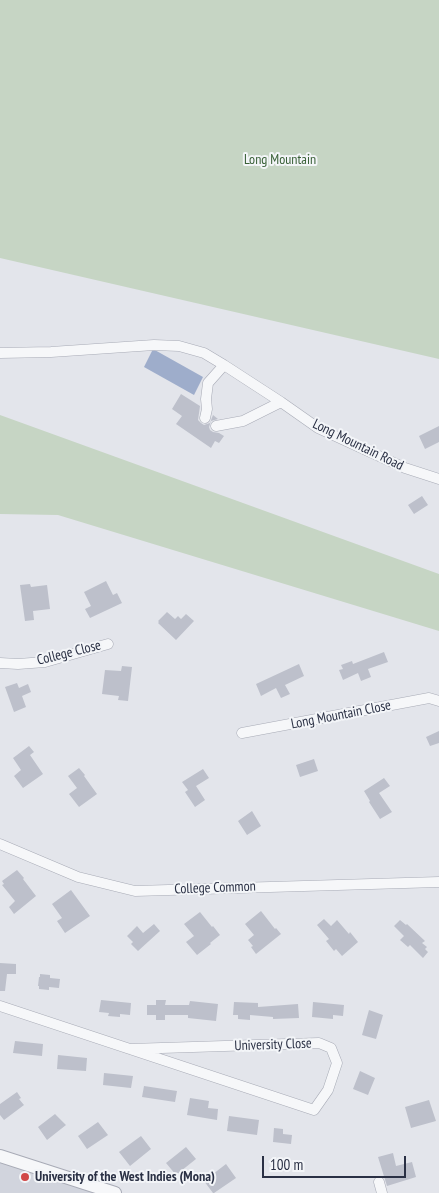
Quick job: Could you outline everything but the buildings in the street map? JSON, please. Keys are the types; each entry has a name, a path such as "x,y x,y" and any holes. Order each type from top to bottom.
{"street":[{"name":"Long Mountain Road","path":"0,354 154,345 179,346 204,353 224,364 318,428 405,468 439,479"},
{"path":"204,418 207,409 208,383 224,364"},
{"path":"216,426 243,421 281,402"},
{"name":"College Close","path":"0,663 45,662 108,644"},
{"name":"Long Mountain Close","path":"242,733 430,698 439,701"},
{"name":"College Common","path":"0,844 78,877 135,891 439,882"},
{"name":"University Close","path":"0,1006 314,1110 328,1090 337,1063 331,1048 318,1043 130,1048"},
{"path":"0,1156 114,1193"},
{"path":"379,1182 382,1193"}],"shaded area":[{"name":"University of the West Indies (Mona)","path":"0,1160 102,1193 0,1193"}],"green space":[{"name":"Long Mountain","path":"0,0 439,0 439,359 0,258"},
{"path":"0,415 439,574 439,631 58,515 0,514"}],"water":[{"path":"153,349 203,377 194,395 144,367"}],"place":[{"name":"University of the West Indies (Mona)","path":"25,1177"}]}
